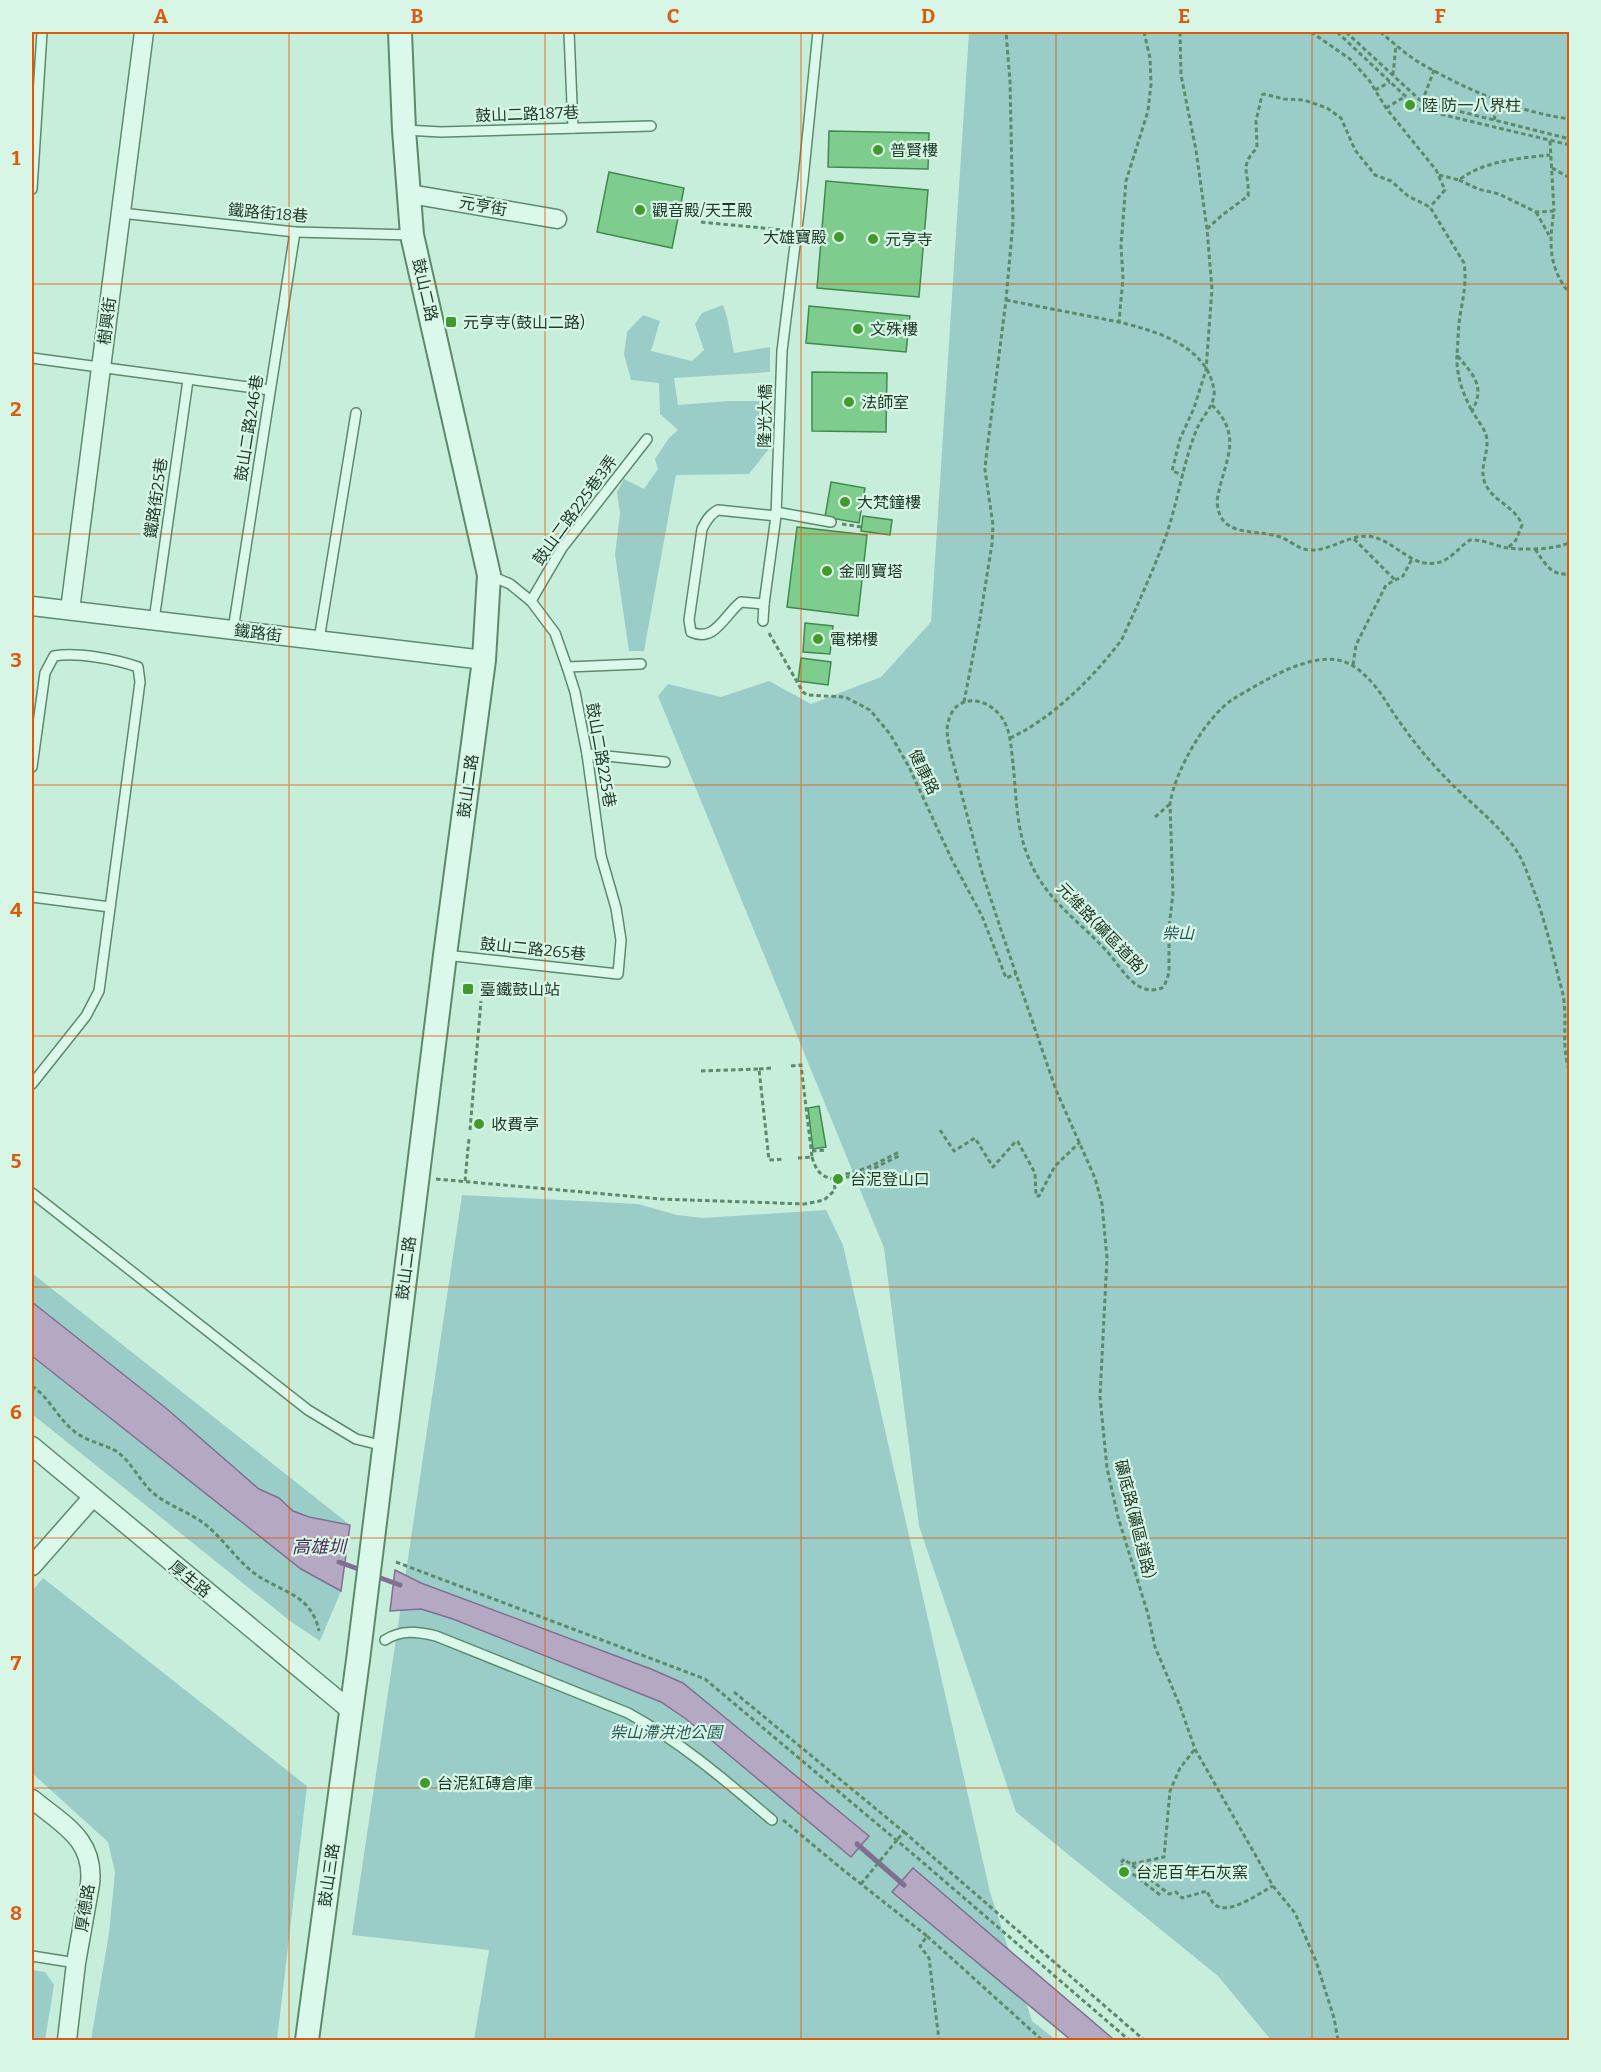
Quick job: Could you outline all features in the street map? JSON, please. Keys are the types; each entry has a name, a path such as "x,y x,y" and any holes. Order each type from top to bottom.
{"street":[{"name":"樹興街","path":"70,610 144,32"},
{"name":"鼓山二路","path":"350,1710 484,660 489,575 412,235 400,32"},
{"name":"元亨街","path":"410,194 557,219"},
{"name":"鐵路街","path":"32,606 484,660"},
{"name":"厚生路","path":"32,1446 350,1710"},
{"path":"32,1566 92,1498"},
{"name":"鼓山三路","path":"307,2040 350,1710"},
{"name":"厚德路","path":"32,1799 74,1833 84,1845 89,1858 91,1872 76,1964 67,2040"}],"lane":[{"path":"32,189 42,32"},
{"path":"569,32 573,128"},
{"name":"隆光大橋","path":"762,621 779,481 782,351 818,32"},
{"name":"鼓山二路187巷","path":"404,130 441,132 651,126"},
{"name":"鐵路街18巷","path":"121,213 295,232 412,235"},
{"name":"鼓山二路246巷","path":"233,630 295,232"},
{"path":"32,358 270,390"},
{"name":"鐵路街25巷","path":"154,620 188,380"},
{"path":"319,640 356,413"},
{"name":"鼓山二路225巷3弄","path":"531,601 562,548 647,439"},
{"path":"764,604 741,602 716,629 707,634 695,634 690,629 689,620 702,530 710,516 718,510 776,514 831,522"},
{"name":"鼓山二路225巷","path":"489,575 510,585 531,601 555,633 567,667 575,692 587,754 601,856 616,908 621,940 618,974"},
{"path":"32,767 45,673 54,656 66,654 124,662 138,667 140,682 99,991 86,1016 32,1084"},
{"path":"567,667 641,664"},
{"path":"587,754 665,762"},
{"path":"32,897 110,907"},
{"name":"鼓山二路265巷","path":"445,955 618,974"},
{"path":"32,1193 308,1410 356,1439 384,1446"},
{"path":"386,1640 394,1634 408,1632 436,1636 628,1713 658,1729 687,1749 772,1820"},
{"path":"32,1956 76,1964"}],"path":[{"path":"1006,32 1010,81 1013,222 985,470 993,525 992,544 964,702 957,707 946,730 982,872 1017,974"},
{"path":"1119,322 1124,279 1121,246 1126,181 1148,111 1151,84 1150,58 1144,32"},
{"path":"1180,32 1181,75 1196,150 1207,229 1212,289 1206,370 1200,393 1180,439 1172,471 1183,476"},
{"path":"1311,32 1350,58 1370,80 1386,108 1439,175 1445,190 1430,207"},
{"path":"1336,32 1419,109 1569,145"},
{"path":"1346,32 1422,102 1569,139"},
{"path":"1380,32 1418,62 1498,101 1569,119"},
{"path":"1393,75 1396,45"},
{"path":"1422,102 1434,70"},
{"path":"1376,90 1391,82"},
{"path":"1207,229 1248,196 1249,189 1244,168 1249,156 1257,148 1256,121 1264,93 1284,99 1304,100 1334,112 1341,118 1355,150 1375,175 1391,181 1408,196 1430,207 1464,263 1457,363 1464,395 1485,431 1487,439 1484,481 1488,489 1515,511 1522,522 1522,529 1508,548"},
{"path":"1386,108 1406,96"},
{"path":"1494,120 1498,101"},
{"path":"1550,141 1554,210 1550,237 1552,265 1569,294"},
{"path":"1459,180 1472,170 1526,157 1550,155"},
{"path":"1552,168 1569,178"},
{"path":"1439,175 1499,194 1536,212 1554,210"},
{"path":"1536,212 1550,237"},
{"path":"701,222 797,230"},
{"path":"1006,300 1119,322 1159,333 1177,342 1192,354 1206,370 1214,392 1212,405 1202,417 1196,432 1167,533 1122,639 1111,654 1068,698 1036,725 1010,738"},
{"path":"1457,355 1472,373 1479,389 1479,397 1472,411"},
{"path":"1212,405 1225,420 1231,440 1217,501 1217,510 1222,521 1230,528 1278,536 1302,549 1313,551 1363,536 1373,537 1386,542 1412,559 1438,563 1470,540 1508,548 1535,548 1569,542"},
{"path":"831,522 862,527"},
{"path":"1354,539 1395,580"},
{"path":"1535,548 1553,572 1558,575 1569,574"},
{"path":"1412,559 1403,576 1386,585 1356,645 1353,665 1381,693 1417,746 1517,851 1539,905 1564,998 1566,1023 1563,1037 1569,1073"},
{"name":"健康路","path":"762,621 803,692 845,697 870,710 890,734 982,916 1006,978 1017,974"},
{"name":"元維路(礦區道路)","path":"964,702 981,702 997,709 1006,724 1026,852 1035,871 1058,906 1104,948 1137,986 1157,990 1164,987 1170,973 1168,928 1173,893 1170,804 1172,789 1205,727 1223,706 1256,686 1299,665 1317,660 1337,660 1353,665"},
{"path":"1155,817 1170,804"},
{"name":"礦底路(礦區道路)","path":"1017,974 1053,1081 1095,1178 1102,1204 1106,1247 1100,1398 1107,1468 1118,1517 1149,1614 1155,1647 1195,1749 1273,1886 1295,1913 1316,1961 1334,2018 1338,2040"},
{"path":"470,1130 481,1001"},
{"path":"790,1066 801,1065 812,1157 815,1168 821,1174 834,1179 860,1175 900,1154 868,1168 838,1175"},
{"path":"701,1071 730,1072 772,1068"},
{"path":"759,1069 770,1160 784,1159"},
{"path":"940,1130 954,1151 975,1138 993,1167 1016,1141 1018,1142 1035,1173 1036,1196 1039,1196 1055,1166 1080,1142"},
{"path":"465,1181 469,1138"},
{"path":"812,1151 826,1150"},
{"path":"798,1158 812,1157"},
{"path":"427,1178 661,1199 805,1203 829,1197 834,1190 834,1179"},
{"path":"32,1386 47,1398 75,1432 117,1452 160,1499 204,1523 220,1537 241,1562 263,1579 295,1595 307,1605 316,1618 319,1631"},
{"path":"396,1562 705,1679 1129,2040"},
{"path":"734,1692 904,1832 1144,2040"},
{"path":"1131,1864 1164,1857 1170,1791 1180,1768 1195,1749"},
{"path":"904,1832 861,1884 927,1936 1042,2040"},
{"path":"1161,1895 1120,1864 1124,1859 1169,1894 1176,1892 1182,1898 1207,1891 1214,1904 1223,1909 1234,1907 1273,1886"},
{"path":"927,1936 920,1946 929,1958 939,2040"}],"green space":[{"name":"柴山","path":"969,32 1569,32 1569,2040 1271,2040 1218,1976 1016,1812 919,1526 884,1248 658,696 668,684 721,697 769,681 811,704 881,677 931,622"},
{"path":"723,305 734,353 770,347 770,372 674,378 678,405 729,401 772,401 768,450 749,474 676,475 644,651 629,651 615,555 620,513 617,492 624,479 644,489 658,469 655,459 669,438 678,430 660,414 659,383 631,380 624,354 627,332 643,315 660,321 651,351 692,361 704,350 695,324 702,313"},
{"name":"柴山滯洪池公園","path":"462,1195 638,1204 677,1215 703,1218 826,1210 843,1245 990,1892 1032,2021 1056,2040 474,2040 489,1950 352,1935"},
{"path":"32,1273 350,1525 309,1517 293,1511 279,1498 259,1489 167,1409 32,1302"},
{"path":"32,1356 301,1569 341,1591 320,1641 290,1621 32,1414"},
{"path":"43,1578 307,1786 277,2040 91,2040 109,1933 115,1872 108,1842 32,1773 32,1591"},
{"path":"32,1970 45,1972 54,1985 45,2040 32,2040"}],"water":[{"name":"高雄圳","path":"32,1302 167,1409 259,1489 279,1498 293,1511 309,1517 350,1525 341,1591 301,1569 32,1356"},
{"path":"395,1570 421,1583 683,1683 869,1836 851,1857 686,1719 661,1702 453,1619 421,1609 390,1611"},
{"path":"913,1868 1115,2040 1071,2040 892,1892"}],"building":[{"name":"普賢樓","path":"829,131 929,133 928,169 828,167"},
{"name":"觀音殿/天王殿","path":"609,172 684,188 672,248 597,232"},
{"name":"元亨寺","path":"826,181 928,190 919,297 817,288"},
{"name":"文殊樓","path":"809,306 910,316 906,352 806,343"},
{"name":"法師室","path":"812,372 887,373 886,432 812,431"},
{"name":"大梵鐘樓","path":"831,482 865,488 859,523 825,517"},
{"path":"863,516 892,520 890,535 861,531"},
{"name":"金剛寶塔","path":"797,527 867,535 858,616 787,607"},
{"name":"電梯樓","path":"805,623 833,626 830,654 803,652"},
{"path":"801,658 831,662 828,685 798,681"},
{"path":"819,1106 826,1147 813,1149 808,1108"},
{"name":"收費亭","path":"476,1120 484,1121 483,1128 475,1128"}],"waterway":[{"path":"339,1562 364,1571"},
{"path":"375,1576 400,1585"},
{"path":"857,1844 904,1885"}],"place":[{"name":"陸 防一八界柱","path":"1410,105"},
{"name":"普賢樓","path":"878,150"},
{"name":"觀音殿/天王殿","path":"640,210"},
{"name":"大雄寶殿","path":"839,237"},
{"name":"元亨寺","path":"873,239"},
{"name":"元亨寺(鼓山二路)","path":"451,322"},
{"name":"文殊樓","path":"858,329"},
{"name":"法師室","path":"849,402"},
{"name":"大梵鐘樓","path":"845,502"},
{"name":"金剛寶塔","path":"827,571"},
{"name":"電梯樓","path":"818,639"},
{"name":"臺鐵鼓山站","path":"468,989"},
{"name":"收費亭","path":"479,1124"},
{"name":"台泥登山口","path":"838,1179"},
{"name":"台泥紅磚倉庫","path":"425,1783"},
{"name":"台泥百年石灰窯","path":"1124,1872"}]}
